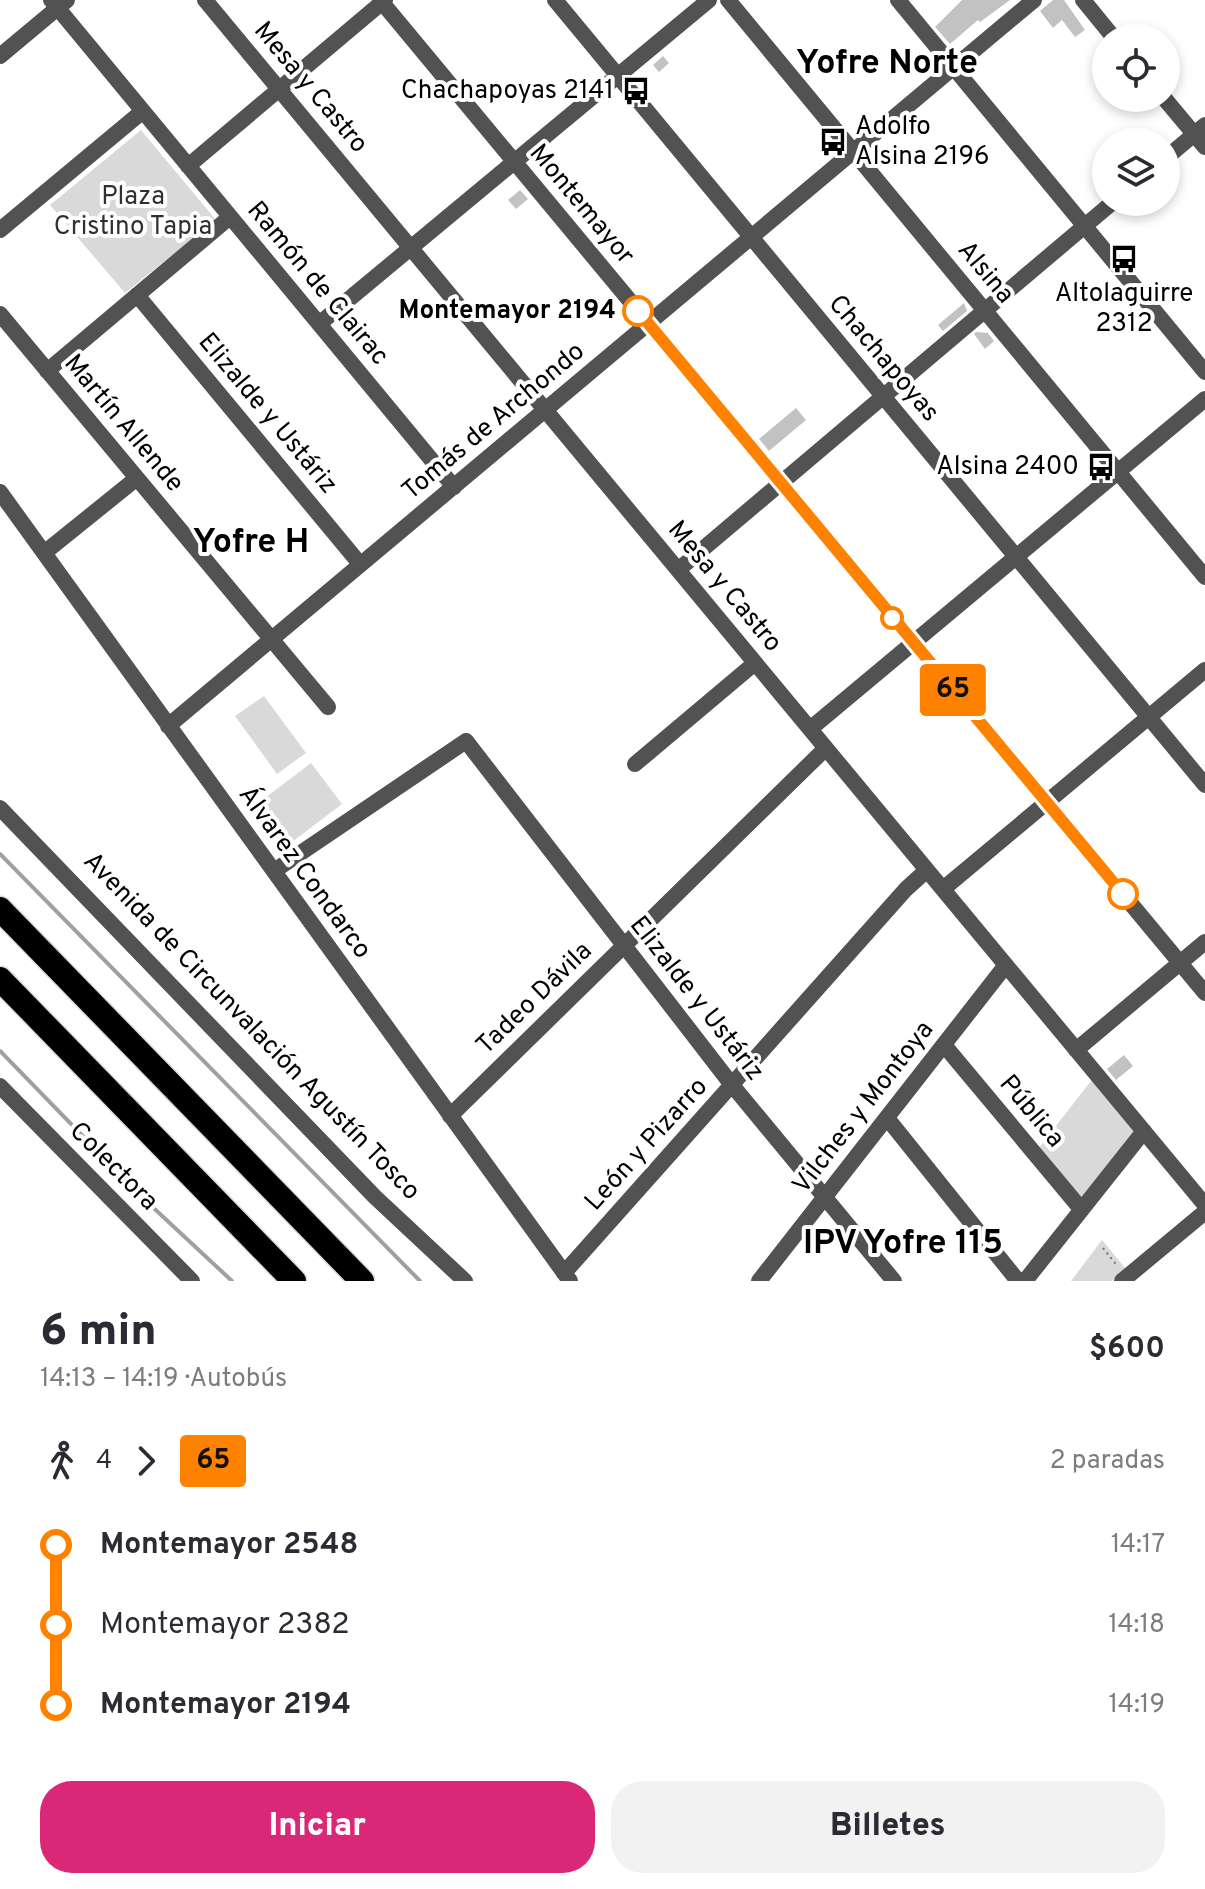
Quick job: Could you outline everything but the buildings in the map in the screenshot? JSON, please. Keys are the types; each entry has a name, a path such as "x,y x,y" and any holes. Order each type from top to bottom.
{"highway":[{"path":"0,909 362,1281"},
{"path":"0,979 294,1281"},
{"path":"0,994 55,1036"}],"street":[{"name":"Mesa y Castro","path":"205,0 1205,1205"},
{"name":"Chachapoyas","path":"555,0 1205,785"},
{"path":"319,324 709,0"},
{"name":"Alsina","path":"728,0 1205,577"},
{"path":"898,0 1205,372"},
{"name":"Tomás de Archondo","path":"168,726 1034,0"},
{"path":"1083,0 1103,24"},
{"path":"188,166 383,1"},
{"name":"Montemayor","path":"383,1 1205,993"},
{"path":"0,56 58,3"},
{"name":"Ramón de Clairac","path":"58,3 143,111 454,487"},
{"path":"0,230 143,111"},
{"path":"1178,112 1202,135 1180,149"},
{"path":"678,570 1097,216"},
{"path":"47,371 230,217"},
{"name":"Elizalde y Ustáriz","path":"137,295 360,564"},
{"name":"Martín Allende","path":"1,318 328,707"},
{"path":"810,729 1205,399"},
{"path":"44,553 137,478"},
{"name":"Álvarez Condarco","path":"0,492 567,1277"},
{"path":"635,764 755,663"},
{"path":"943,889 1205,670"},
{"name":"Elizalde y Ustáriz","path":"274,871 466,741 732,1085 894,1281"},
{"name":"Tadeo Dávila","path":"450,1116 826,748"},
{"name":"Avenida de Circunvalación Agustín Tosco","path":"0,808 382,1204 465,1281"},
{"name":"León y Pizarro","path":"567,1277 732,1085 906,889 927,870"},
{"path":"1076,1050 1205,942"},
{"name":"Vilches y Montoya","path":"759,1281 1006,965"},
{"name":"Pública","path":"944,1045 1081,1209"},
{"name":"Colectora","path":"0,1086 192,1281"},
{"path":"887,1118 1018,1281"},
{"path":"1025,1281 1144,1131"},
{"path":"1124,1280 1205,1212"}],"path":[{"path":"1103,1248 1124,1280"}],"green space":[{"name":"Plaza Cristino Tapia","path":"141,130 216,220 125,293 50,205"},
{"path":"264,696 306,753 277,774 235,716"},
{"path":"311,763 342,804 280,851 249,810"},
{"path":"1094,1077 1138,1130 1080,1202 1038,1149"},
{"path":"1102,1240 1126,1269 1112,1281 1071,1281"}],"waterway":[{"path":"0,854 420,1281"},
{"path":"0,1051 145,1200 232,1281"}],"bus line":[{"name":"65","path":"638,311 1123,894"}],"place":[{"name":"Chachapoyas 2141","path":"636,91"},
{"name":"Adolfo Alsina 2196","path":"833,142"},
{"name":"Altolaguirre 2312","path":"1124,259"},
{"name":"Montemayor 2194","path":"638,311"},
{"name":"Alsina 2400","path":"1101,467"}],"district":[{"name":"Yofre Norte","path":"887,64"},
{"name":"Yofre H","path":"251,543"},
{"name":"IPV Yofre 115","path":"903,1244"}]}
